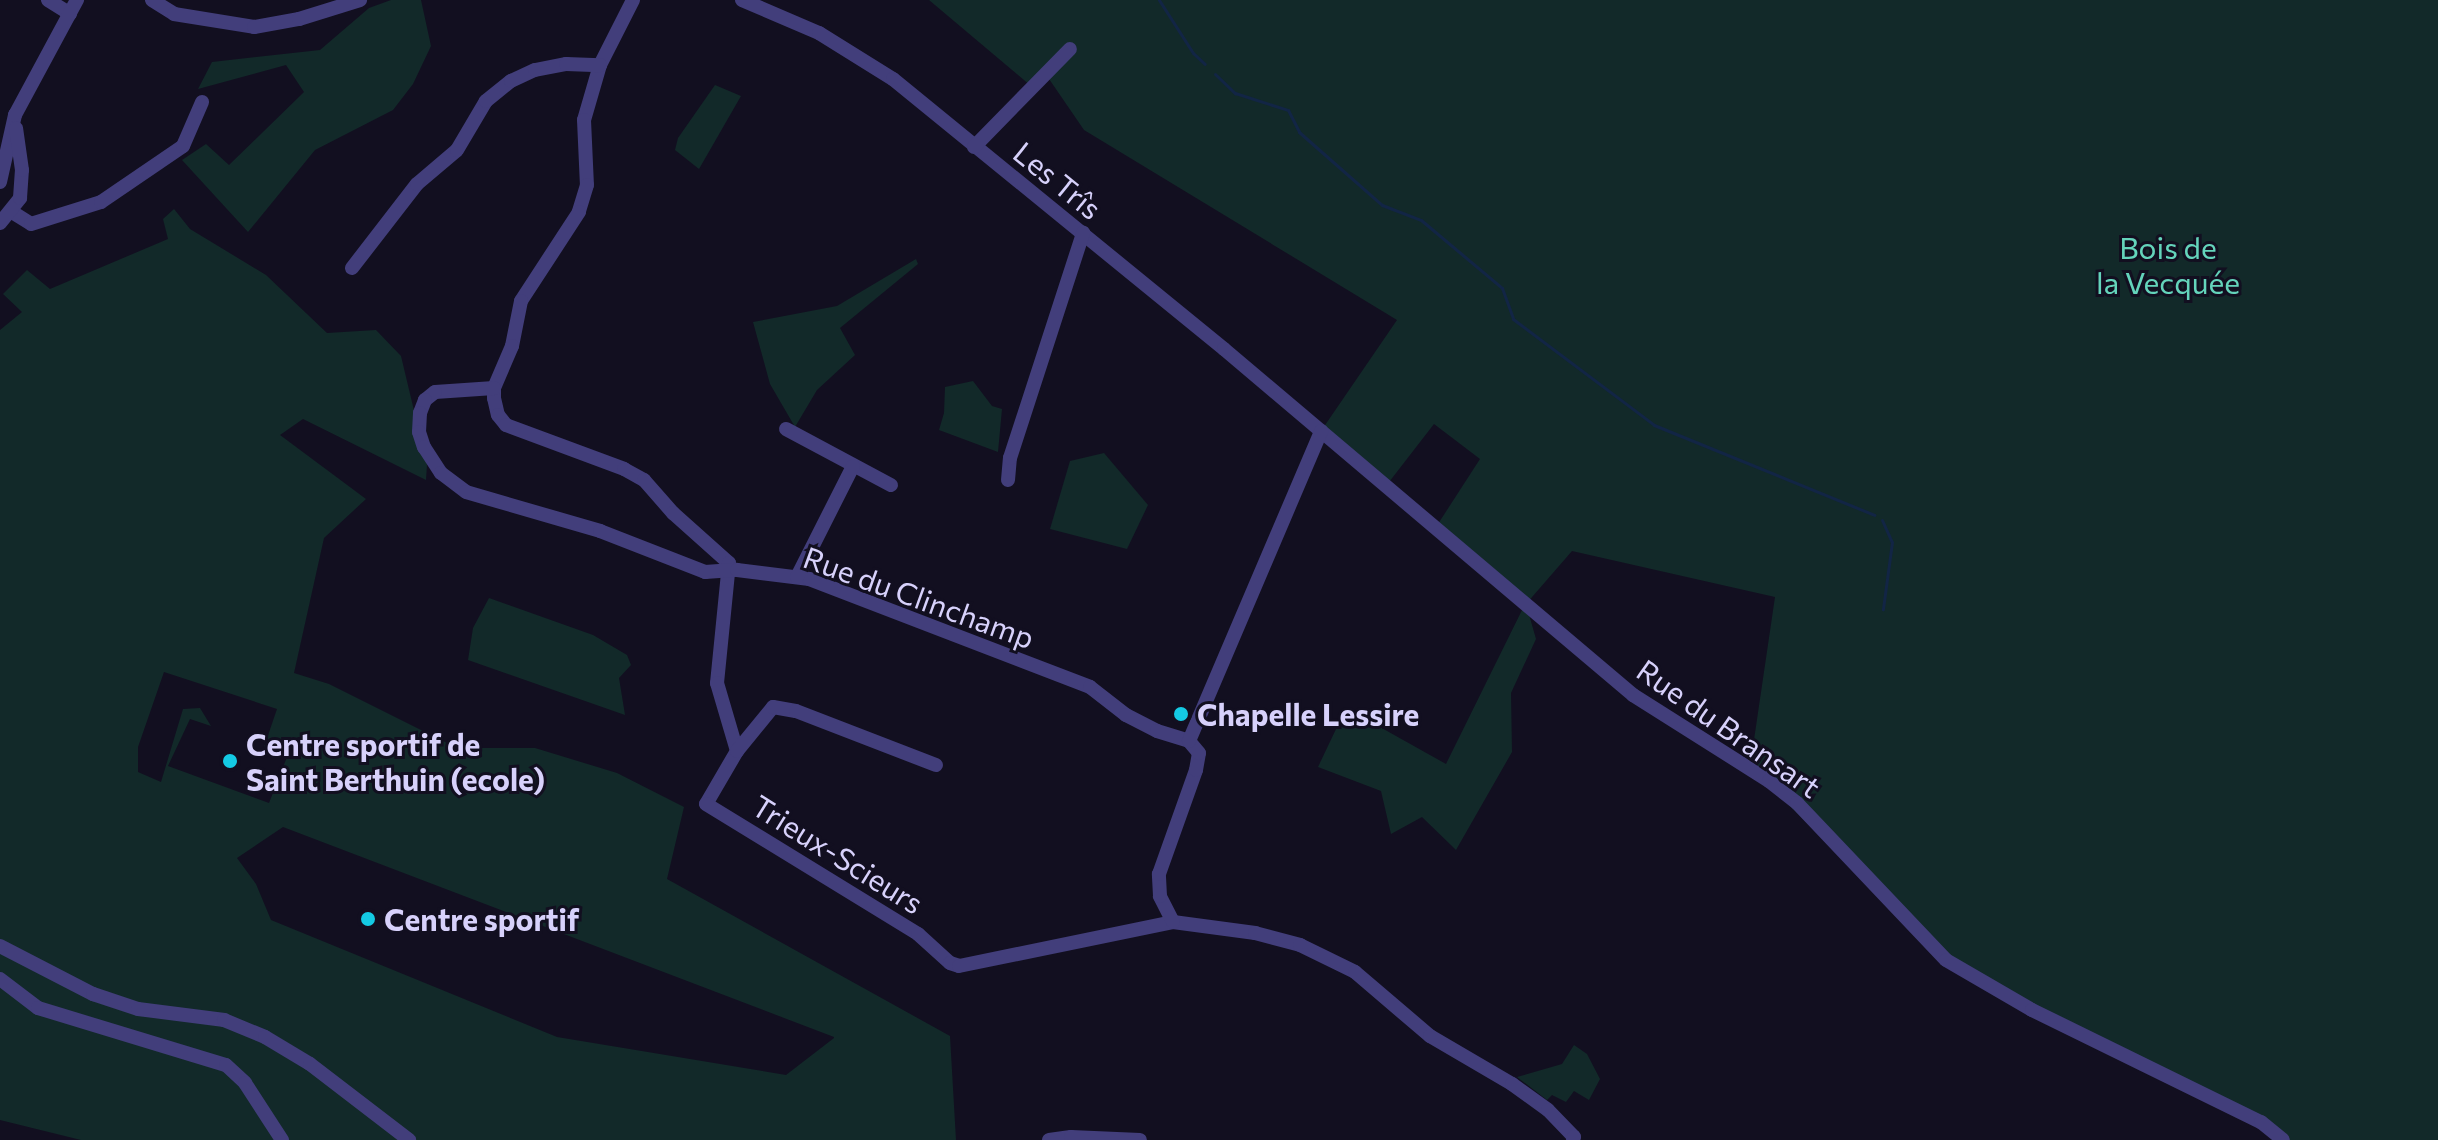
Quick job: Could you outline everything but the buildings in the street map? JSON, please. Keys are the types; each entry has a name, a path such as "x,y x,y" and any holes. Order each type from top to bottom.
{"street":[{"path":"0,182 15,115 74,7 48,0"},
{"path":"152,0 174,14 254,27 299,19 360,0"},
{"path":"633,0 600,65 584,120 587,185 582,203 521,301 512,346 494,388 498,415 506,425 639,477 729,563 717,683 737,751"},
{"name":"Les Trîs","path":"742,0 807,27 858,55 1083,233 1321,431"},
{"path":"974,147 1070,49"},
{"path":"352,268 417,184 448,162 486,101 511,81 535,70 566,64 600,65"},
{"path":"12,212 31,224 101,202 183,146 202,102"},
{"path":"0,223 12,212 20,198 22,170 15,115"},
{"path":"1008,480 1010,458 1083,233"},
{"name":"Rue du Clinchamp","path":"494,388 441,390 425,400 418,421 424,447 441,473 466,492 600,531 696,569 797,577 1090,687 1126,715 1157,731 1189,741"},
{"path":"786,429 891,485"},
{"path":"1321,431 1189,741 1199,753 1196,770 1159,874 1160,896 1173,922 1255,933 1300,945 1355,972 1430,1036 1536,1101 1575,1139"},
{"name":"Rue du Bransart","path":"1321,431 1641,702 1769,781 1797,803 1946,960 2032,1010 2261,1122 2283,1140"},
{"path":"797,577 853,466"},
{"path":"737,751 773,707 796,711 936,765"},
{"name":"Trieux-Scieurs","path":"737,751 706,804 918,934 950,963 959,966 1173,922"},
{"path":"0,946 93,994 138,1009 224,1020 265,1037 310,1064 409,1140"},
{"path":"0,979 38,1008 226,1065 245,1083 282,1140"},
{"path":"1049,1140 1071,1137 1140,1140"}],"green space":[{"path":"391,0 421,0 431,46 413,84 393,110 315,150 248,232 182,160 206,144 229,165 304,92 286,65 198,89 212,62 320,50 369,8"},
{"name":"Bois de la Vecquée","path":"929,0 2438,0 2438,1140 2283,1140 1946,960 1750,767 1775,597 1572,551 1526,604 1536,639 1511,693 1512,752 1456,850 1422,817 1391,834 1381,791 1318,767 1346,708 1446,764 1525,604 1436,527 1480,459 1434,424 1386,486 1321,431 1397,320 1084,130 1047,76 1031,86"},
{"path":"715,85 741,96 699,169 675,150 678,138"},
{"path":"174,209 190,229 266,275 327,333 376,330 401,356 427,465 426,480 303,419 280,435 366,499 324,538 294,673 329,684 457,748 535,748 617,773 684,807 667,879 950,1036 956,1140 81,1140 0,1120 0,330 22,312 3,294 27,270 50,289 168,239 163,219","holes":["164,672 277,709 264,747 287,757 269,803 168,766 190,719 211,726 200,708 183,709 161,782 138,772 138,747","283,827 834,1037 834,1038 786,1075 557,1037 271,920 256,884 237,858"]},
{"path":"916,259 918,264 840,328 855,355 817,390 795,427 770,384 753,322 837,306"},
{"path":"973,381 992,406 1002,409 998,452 939,430 944,413 945,387"},
{"path":"1104,453 1148,505 1127,549 1050,529 1070,461"},
{"path":"489,598 593,635 627,655 631,665 619,678 625,715 468,660 473,628"},
{"path":"1574,1045 1587,1054 1600,1079 1589,1100 1574,1091 1566,1102 1552,1095 1547,1100 1517,1077 1562,1064"}],"waterway":[{"path":"1159,0 1193,53 1205,64"},
{"path":"1215,74 1235,93 1288,110 1299,132 1382,205 1421,220 1502,288 1513,319 1654,425 1874,515"},
{"path":"1882,520 1892,542 1883,609"}],"place":[{"name":"Chapelle Lessire","path":"1181,714"},
{"name":"Centre sportif de Saint Berthuin (ecole)","path":"230,761"},
{"name":"Centre sportif","path":"368,919"}]}
